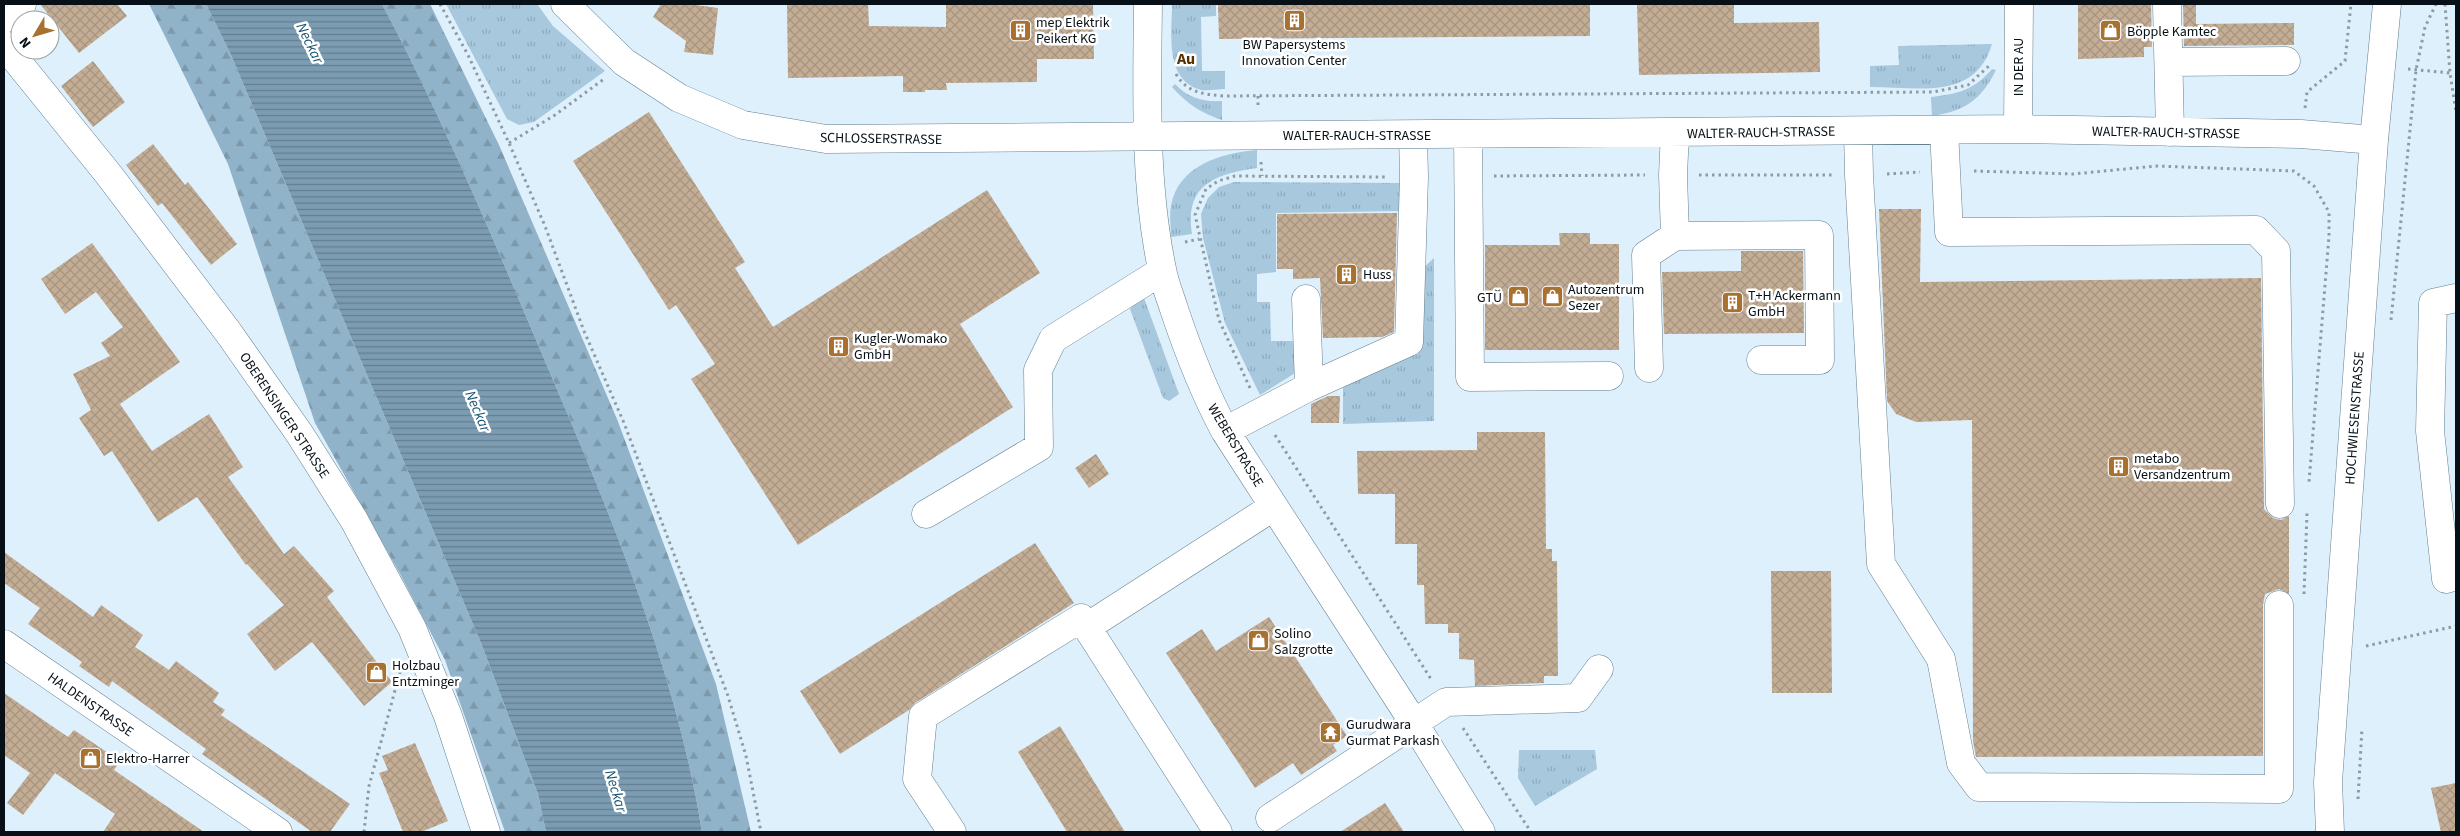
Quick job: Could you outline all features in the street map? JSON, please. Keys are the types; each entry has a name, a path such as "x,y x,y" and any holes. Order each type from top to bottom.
{"street":[{"path":"4,19 22,4"},
{"name":"SCHLOSSERSTRASSE","path":"565,4 624,62 679,98 743,125 826,139 1149,137"},
{"name":"WEBERSTRASSE","path":"1148,4 1149,137 1153,211 1162,270 1181,330 1208,400 1225,431 1273,507 1414,723 1481,832"},
{"name":"IN DER AU","path":"2018,4 2018,129"},
{"path":"2167,4 2170,132"},
{"name":"HOCHWIESENSTRASSE","path":"2330,832 2328,782 2374,140 2387,4"},
{"name":"OBERENSINGER STRASSE","path":"4,44 228,332 293,425 354,520 412,628 448,716 486,832"},
{"path":"2169,62 2286,60"},
{"name":"WALTER-RAUCH-STRASSE","path":"1149,137 2018,129 2301,134 2374,140"},
{"path":"1944,130 1949,232 2256,230 2276,251 2280,504"},
{"path":"1858,131 1881,564 1940,659 1961,763 1979,787 2279,789 2279,605"},
{"path":"1675,132 1673,175 1675,236"},
{"path":"1468,134 1470,377 1609,376"},
{"path":"1225,431 1309,387 1409,342 1414,177 1413,135"},
{"path":"1648,368 1646,255 1675,236 1819,235 1820,360 1761,360"},
{"path":"926,514 1039,447 1038,370 1053,339 1162,270"},
{"path":"2456,298 2433,304 2430,431 2446,579 2456,576"},
{"path":"1306,299 1309,387"},
{"path":"1087,627 1273,507"},
{"path":"952,832 917,779 923,716 1081,618 1218,832"},
{"name":"HALDENSTRASSE","path":"4,644 278,832"},
{"path":"1270,818 1446,702 1578,698 1599,670"}],"path":[{"path":"440,4 468,55 509,143 545,226 584,331 624,423 728,696 746,756 761,832"},
{"path":"2345,61 2351,4"},
{"path":"2391,324 2416,70 2425,27 2436,4"},
{"path":"2445,4 2450,73 2456,112"},
{"path":"1174,71 1181,83 1191,90 1224,96 1932,92 1968,85 2018,43"},
{"path":"509,143 556,115 624,62"},
{"path":"2416,70 2450,73"},
{"path":"1469,177 1859,175 1946,171 2073,174 2157,166 2294,171 2314,186 2329,212 2329,236 2309,489"},
{"path":"1414,177 1235,176 1218,181 1206,189 1195,215 1201,248 1219,320 1262,413 1531,832"},
{"path":"2304,596 2307,508"},
{"path":"2366,646 2456,626"},
{"path":"364,832 368,786 412,628"},
{"path":"2365,656 2366,636"},
{"path":"2358,803 2362,724"}],"green space":[{"path":"149,4 206,4 231,55 481,643 538,794 546,832 505,832 445,660 399,572 315,423 228,164"},
{"path":"382,4 430,4 499,145 617,419 716,684 751,832 702,832 675,709 637,588 591,470 466,177"},
{"path":"446,4 537,4 553,26 605,71 534,122 519,125 507,119"},
{"path":"1172,4 1216,4 1216,16 1201,17 1202,71 1225,71 1225,89 1201,90 1189,85 1181,76 1176,66 1171,41"},
{"path":"1992,44 1984,62 1973,75 1959,83 1943,87 1926,88 1870,87 1870,66 1899,65 1898,46"},
{"path":"1992,69 1996,70 1990,80 1971,102 1954,111 1932,116 1931,97 1965,90 1979,82"},
{"path":"1175,84 1185,93 1196,98 1208,101 1222,101 1222,120 1201,111 1189,103 1172,87"},
{"path":"1257,150 1257,168 1216,178 1206,184 1198,193 1193,203 1191,217 1192,234 1171,237 1171,206 1175,192 1182,180 1192,171 1216,158"},
{"path":"1234,182 1401,183 1401,211 1276,213 1276,272 1257,274 1257,302 1270,302 1271,341 1294,341 1295,373 1260,395 1225,323 1203,238 1201,214 1208,198 1219,187"},
{"path":"1434,258 1434,421 1343,424 1343,384 1418,354 1418,273"},
{"path":"1144,298 1179,394 1169,401 1163,398 1130,309 1134,303"},
{"path":"1519,750 1595,750 1597,769 1535,806 1518,778"}],"water":[{"name":"Neckar","path":"206,4 382,4 466,177 591,470 637,588 675,710 702,832 546,832 538,794 481,643 231,55"}],"building":[{"path":"40,4 117,4 127,16 79,53 60,29 60,10 45,10"},
{"path":"661,4 688,4 718,8 713,55 684,52 686,41 653,17"},
{"path":"787,4 868,4 869,26 946,27 946,4 1093,4 1094,59 1037,59 1037,82 946,83 947,90 925,90 925,92 903,92 903,76 788,78"},
{"path":"1218,4 1590,4 1590,36 1219,39"},
{"path":"1637,4 1734,4 1734,23 1819,22 1820,72 1639,75"},
{"name":"Böpple Kamtec","path":"2078,4 2151,4 2152,47 2144,47 2144,57 2078,59"},
{"path":"2183,4 2196,4 2196,24 2294,23 2294,45 2184,46"},
{"path":"93,61 125,102 93,127 61,86"},
{"name":"Kugler-Womako GmbH","path":"649,112 745,262 735,268 773,327 987,190 1040,273 960,324 1013,407 798,545 691,379 715,364 676,305 669,310 573,161"},
{"path":"153,144 185,185 188,182 237,244 211,265 162,203 158,206 126,165"},
{"name":"metabo Versandzentrum","path":"1879,209 1921,209 1920,282 2261,278 2264,509 2273,518 2281,520 2289,516 2289,594 2279,589 2265,594 2263,605 2263,756 1976,757 1973,741 1972,420 1916,422 1896,414 1887,401"},
{"name":"Huss","path":"1397,213 1394,332 1382,337 1323,338 1320,278 1293,279 1293,269 1277,269 1277,214"},
{"name":"Autozentrum Sezer","path":"1559,233 1590,233 1590,244 1619,244 1619,350 1485,350 1485,245 1560,245"},
{"path":"92,243 180,362 120,404 152,451 209,414 243,467 228,477 284,554 294,546 334,591 327,597 392,682 364,706 312,642 275,671 247,634 284,605 246,565 197,497 158,522 112,451 104,456 79,418 91,410 73,374 110,356 101,343 123,327 96,292 65,314 41,279"},
{"name":"T+H Ackermann GmbH","path":"1741,251 1803,251 1804,333 1664,334 1662,272 1741,271"},
{"path":"1328,396 1340,396 1339,423 1311,423 1311,404"},
{"path":"1477,432 1545,432 1546,549 1552,549 1552,561 1557,561 1558,676 1544,676 1544,683 1475,686 1474,660 1459,659 1459,633 1448,633 1448,624 1425,624 1424,585 1417,585 1417,544 1395,544 1395,494 1358,494 1357,451 1477,450"},
{"path":"1096,454 1109,474 1089,488 1075,468"},
{"path":"1035,543 1074,603 915,703 909,710 840,754 800,691"},
{"path":"4,552 93,617 101,605 143,635 135,647 169,670 176,661 219,693 213,702 225,710 221,715 350,804 330,832 312,832 202,754 206,749 112,681 109,687 79,666 82,662 28,624 40,608 4,583"},
{"path":"1771,571 1831,571 1832,693 1772,693"},
{"path":"1269,617 1347,736 1333,745 1337,751 1301,775 1293,763 1255,788 1166,653 1202,629 1216,651"},
{"path":"4,693 68,737 74,730 120,761 114,770 204,832 103,832 115,814 55,773 23,815 7,803 30,773 4,755"},
{"path":"1060,726 1125,832 1067,832 1018,752"},
{"path":"415,743 448,821 421,832 403,832 379,773 388,770 382,756"},
{"path":"2456,783 2456,832 2441,832 2431,788"},
{"path":"1385,803 1404,832 1340,832"}],"place":[{"name":"BW Papersystems Innovation Center","path":"1294,21"},
{"name":"mep Elektrik Peikert KG","path":"1020,30"},
{"name":"Böpple Kamtec","path":"2111,31"},
{"name":"Huss","path":"1347,274"},
{"name":"GTÜ","path":"1518,297"},
{"name":"Autozentrum Sezer","path":"1552,297"},
{"name":"T+H Ackermann GmbH","path":"1732,303"},
{"name":"Kugler-Womako GmbH","path":"838,346"},
{"name":"metabo Versandzentrum","path":"2118,466"},
{"name":"Solino Salzgrotte","path":"1258,641"},
{"name":"Holzbau Entzminger","path":"376,673"},
{"name":"Gurudwara Gurmat Parkash","path":"1330,732"},
{"name":"Elektro-Harrer","path":"90,758"}],"district":[{"name":"Au","path":"1186,58"}]}
